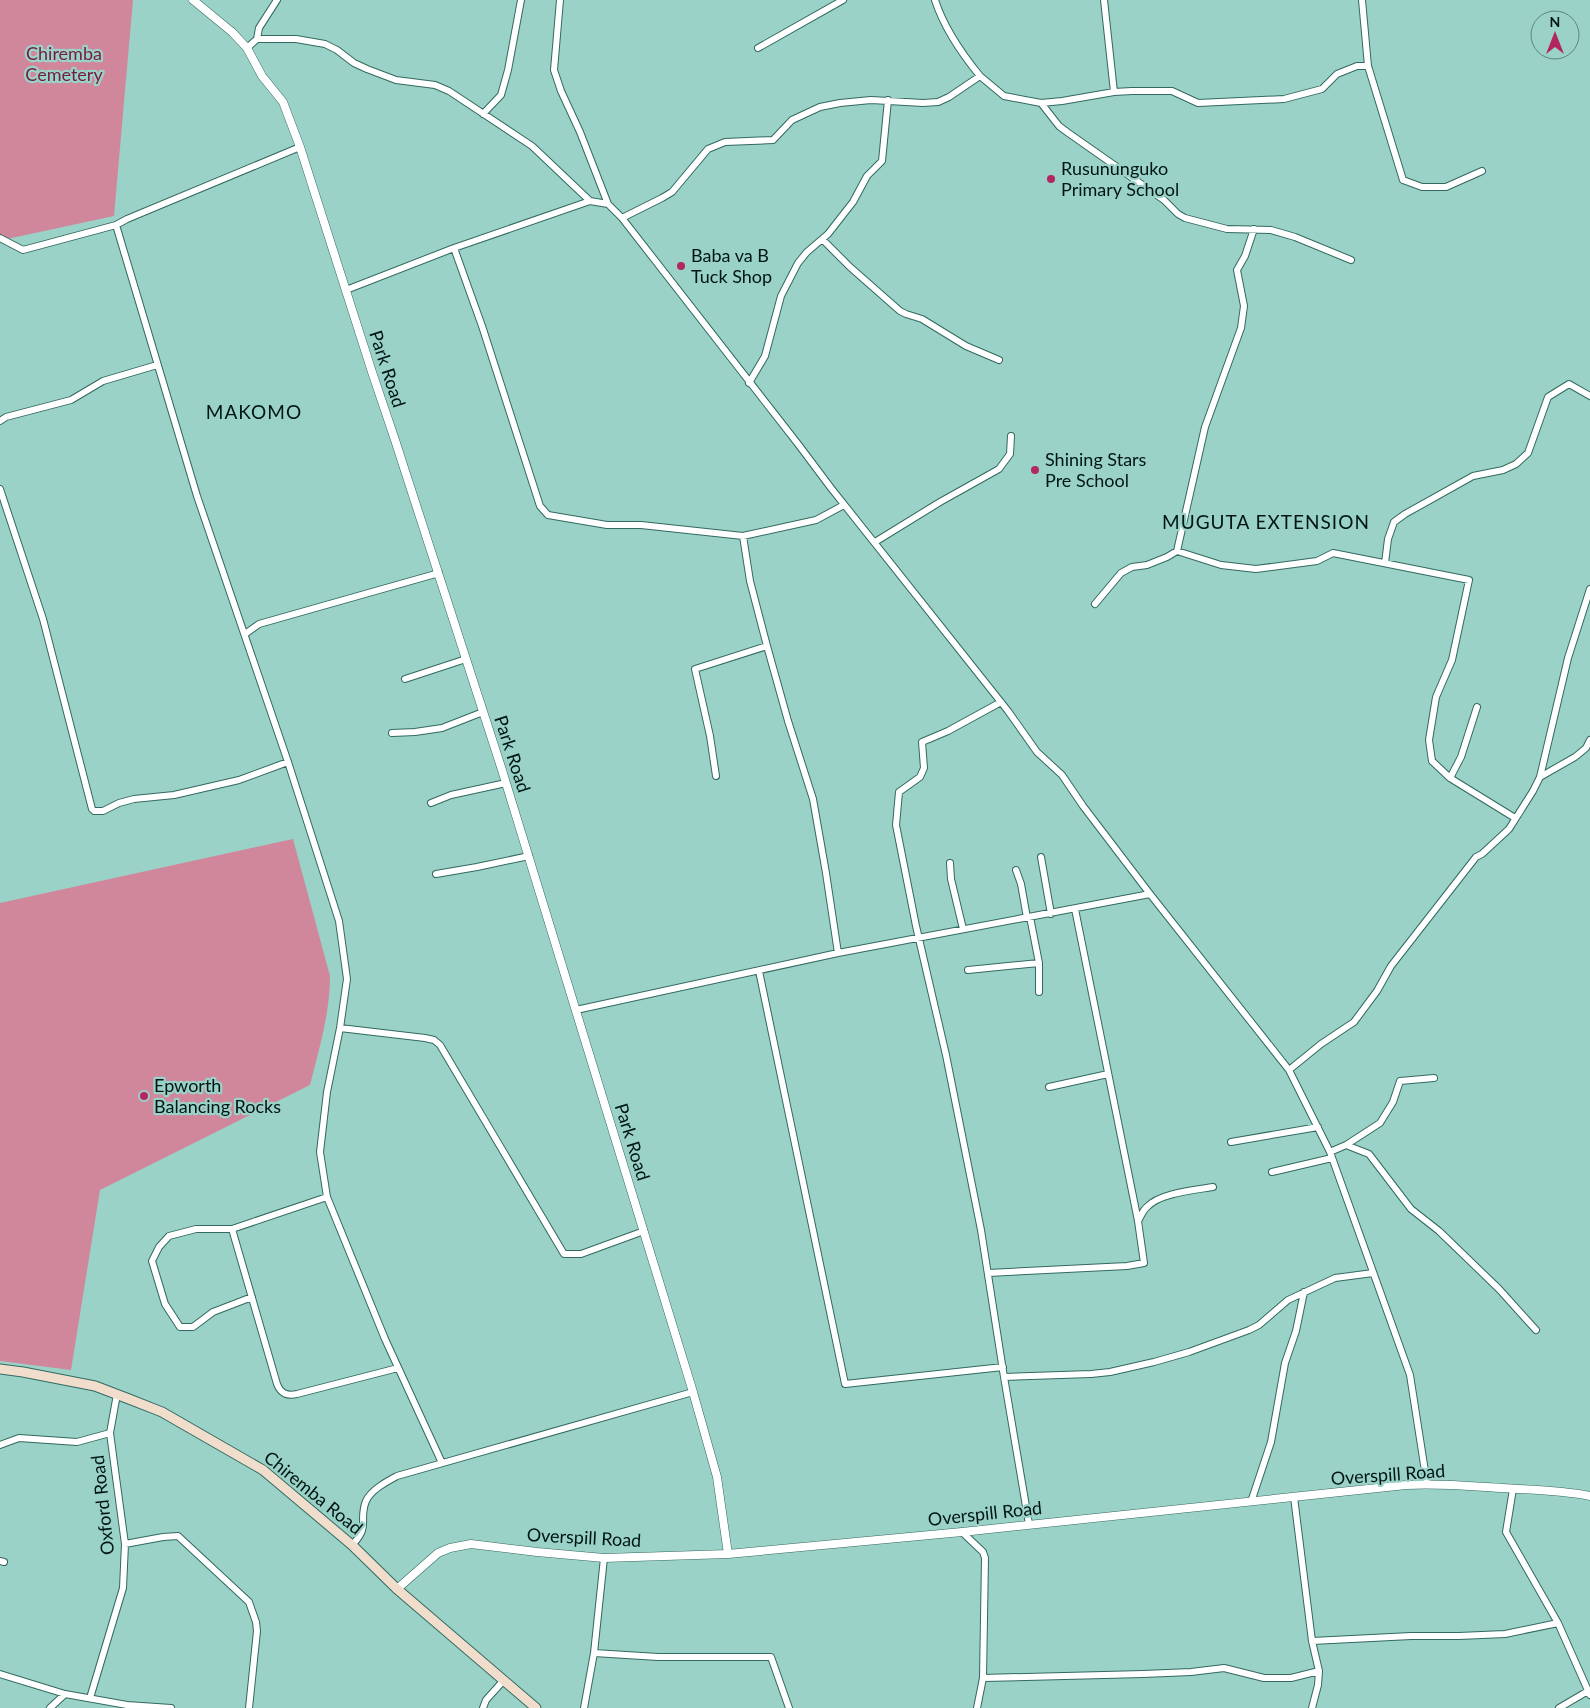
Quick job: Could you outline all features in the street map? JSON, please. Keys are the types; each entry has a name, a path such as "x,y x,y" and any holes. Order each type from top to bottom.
{"main road":[{"name":"Chiremba Road","path":"0,1370 23,1372 95,1386 117,1394 162,1412 263,1470 352,1545 397,1589 536,1708"}],"street":[{"name":"Park Road","path":"193,0 232,32 247,48 262,76 283,102 300,147 506,783 693,1392 717,1477 728,1554"},
{"path":"247,48 257,39 259,28 277,0"},
{"path":"483,114 501,95 508,70 521,0"},
{"path":"560,0 554,70 560,91 580,132 608,204 622,218 844,505 1001,702 1037,752 1062,775 1083,806 1150,894 1290,1070 1331,1155 1410,1375 1427,1484"},
{"path":"758,48 843,0"},
{"path":"935,0 940,15 968,62 980,76 1004,96 1041,103 1114,92 1172,91 1198,103 1284,99 1322,89 1337,74 1357,66 1368,66"},
{"path":"1104,0 1114,92"},
{"path":"1362,0 1368,66 1403,180 1422,187 1446,187 1482,171"},
{"path":"257,39 296,39 325,44 337,50 354,63 396,80 435,85 449,91 532,146 590,201"},
{"path":"622,218 672,192 702,154 714,145 725,142 773,140 792,120 826,105 871,100 938,102 949,97 980,76"},
{"path":"749,382 765,356 780,300 803,256 823,240 853,202 867,176 882,160 888,100"},
{"path":"1041,103 1059,126 1164,200 1181,216 1216,227 1271,230 1295,237 1352,260"},
{"path":"0,238 23,250 116,225 300,147"},
{"path":"346,290 454,248 590,201 608,204"},
{"path":"116,225 197,496 288,762 339,921 347,979 340,1028 326,1092 320,1152 327,1197 398,1368 442,1463"},
{"path":"1095,604 1121,573 1132,567 1147,565 1167,557 1176,551 1205,428 1241,328 1244,306 1237,270 1245,256 1254,229"},
{"path":"823,240 850,267 900,311 922,319 966,346 999,360"},
{"path":"454,248 482,326 540,506 548,515 607,525 641,525 743,536 816,520 844,505"},
{"path":"0,421 6,417 71,400 103,381 158,365"},
{"path":"1385,563 1388,539 1394,522 1474,476 1503,470 1516,464 1528,453 1548,398 1569,384 1590,396"},
{"path":"875,542 999,469 1010,454 1011,436"},
{"path":"0,489 43,619 91,806 94,811 103,811 119,803 134,799 174,795 239,780 288,762"},
{"path":"743,536 750,582 788,721 810,788 826,873 838,953"},
{"path":"1176,551 1221,565 1249,569 1317,561 1333,553 1469,580 1452,660 1436,697 1429,740 1432,761 1450,778 1515,818"},
{"path":"244,634 259,624 439,573"},
{"path":"1290,1070 1321,1044 1354,1022 1377,991 1391,966 1424,922 1476,858 1503,836 1533,791 1540,777 1568,658 1590,589"},
{"path":"716,776 710,736 695,668 768,646"},
{"path":"405,679 466,659"},
{"path":"1001,702 948,731 922,742 924,768 920,777 898,792 896,824 946,1055 988,1273 1029,1524"},
{"path":"1450,778 1461,757 1477,707"},
{"path":"392,733 442,728 483,712"},
{"path":"1540,777 1575,757 1586,748 1590,740"},
{"path":"431,803 452,795 506,783"},
{"path":"436,874 529,856"},
{"path":"1041,857 1051,914"},
{"path":"950,862 951,879 963,929"},
{"path":"1016,870 1039,963 1039,992"},
{"path":"576,1010 838,953 1150,894"},
{"path":"988,1273 1127,1266 1144,1262 1138,1221 1075,909"},
{"path":"968,970 1039,963"},
{"path":"759,971 845,1384 1003,1367"},
{"path":"340,1028 425,1038 434,1040 440,1045 564,1254 581,1254 644,1231"},
{"path":"1049,1087 1108,1074"},
{"path":"1272,1172 1331,1155 1380,1124 1393,1102 1400,1081 1434,1078"},
{"path":"1231,1142 1318,1127"},
{"path":"1346,1145 1369,1154 1411,1209 1439,1231 1499,1290 1536,1330"},
{"path":"1138,1221 1148,1206 1160,1198 1213,1187"},
{"path":"252,1297 213,1312 193,1327 180,1327 164,1304 152,1260 159,1247 169,1236 196,1229 232,1229 327,1197"},
{"path":"232,1229 277,1384 284,1394 297,1394 398,1368"},
{"path":"1004,1377 1092,1374 1154,1362 1189,1352 1249,1330 1288,1300 1339,1276 1373,1273"},
{"path":"1251,1502 1271,1442 1285,1362 1296,1331 1304,1292"},
{"path":"352,1545 362,1534 366,1502 374,1492 397,1476 693,1392"},
{"name":"Oxford Road","path":"90,1698 123,1588 125,1544 110,1433 117,1394"},
{"path":"0,1445 19,1438 77,1442 110,1433"},
{"name":"Overspill Road","path":"397,1589 438,1553 450,1548 471,1544 604,1558 728,1554 1427,1484 1513,1488 1590,1496"},
{"path":"1513,1488 1506,1532 1558,1623 1589,1693 1559,1708"},
{"path":"1294,1497 1312,1641 1319,1671 1318,1685 1312,1708"},
{"path":"962,1532 983,1552 985,1558 983,1678 977,1708"},
{"path":"125,1544 178,1536 249,1602 257,1631 249,1708"},
{"path":"584,1708 594,1653 604,1558"},
{"path":"1312,1641 1505,1634 1558,1623"},
{"path":"594,1653 658,1657 770,1657 789,1708"},
{"path":"983,1678 1191,1672 1224,1668 1264,1678 1291,1678 1319,1671"},
{"path":"0,1674 65,1694 127,1705 171,1708"},
{"path":"483,1708 486,1700 504,1680"},
{"path":"50,1708 65,1694"}],"green space":[{"name":"Chiremba Cemetery","path":"0,0 133,0 114,216 7,239 0,234"},
{"name":"Epworth Balancing Rocks","path":"293,839 330,976 326,1018 310,1085 100,1190 71,1370 0,1361 0,903"}],"place":[{"name":"Rusununguko Primary School","path":"1051,179"},
{"name":"Baba va B Tuck Shop","path":"681,266"},
{"name":"Shining Stars Pre School","path":"1035,470"},
{"name":"Epworth Balancing Rocks","path":"144,1096"}],"district":[{"name":"MAKOMO","path":"254,412"},
{"name":"MUGUTA EXTENSION","path":"1266,522"}]}
